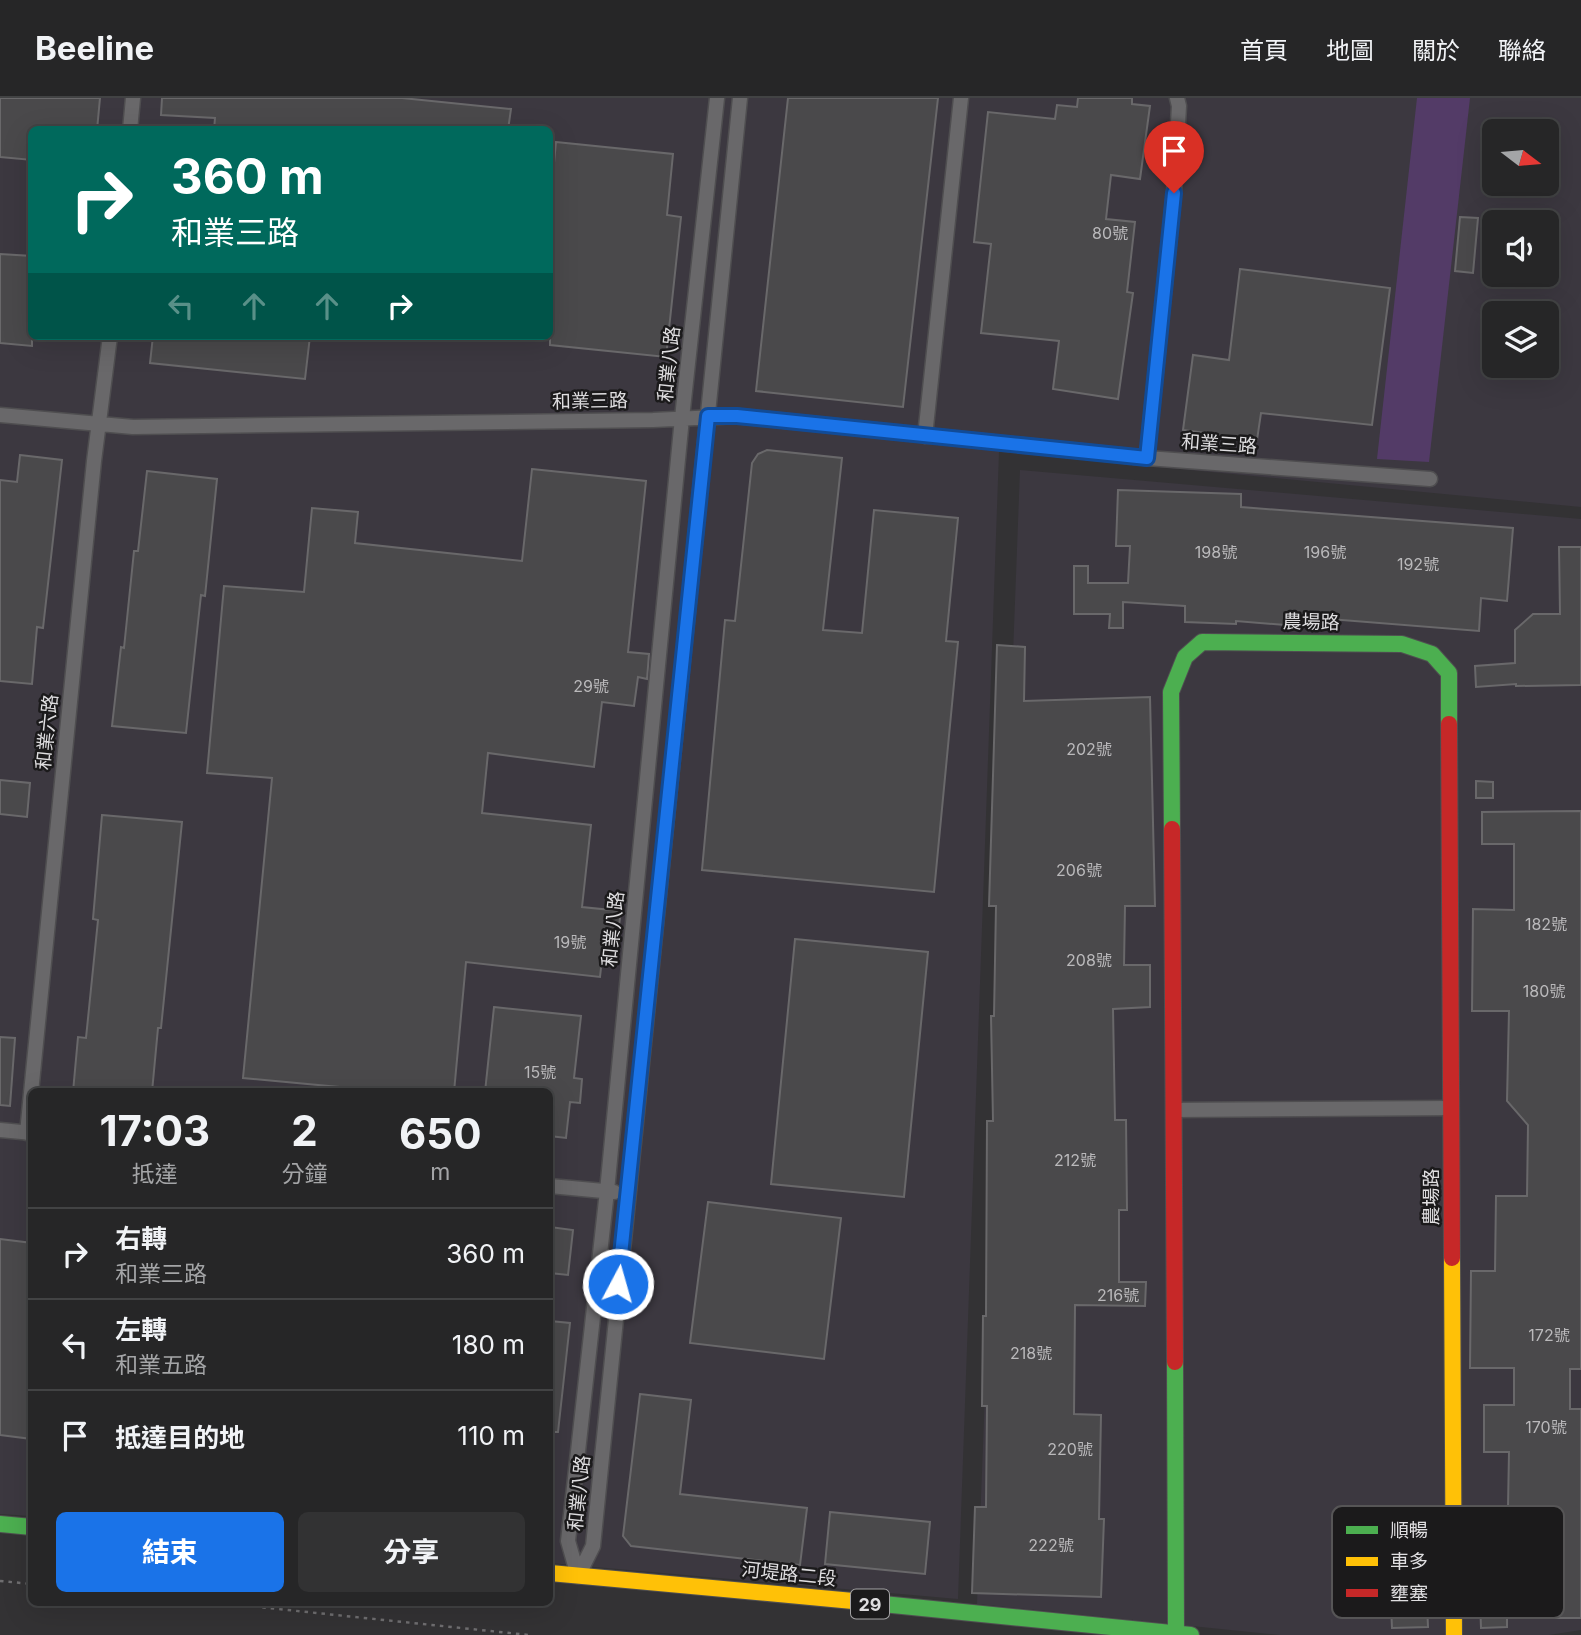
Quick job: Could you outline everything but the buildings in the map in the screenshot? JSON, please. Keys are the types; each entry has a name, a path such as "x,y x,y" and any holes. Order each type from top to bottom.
{"street":[{"path":"130,126 133,98"},
{"name":"和業八路","path":"578,1576 568,1542 607,1191 682,418 717,98"},
{"name":"和業八路","path":"578,1576 593,1546 740,98"},
{"path":"925,436 961,98"},
{"path":"1147,458 1174,193 1179,106 1177,98"},
{"name":"和業六路","path":"33,1088 110,340"},
{"name":"和業三路","path":"0,415 133,426 737,416 1147,458 1430,479"},
{"name":"農場路","path":"1183,1634 1174,1110 1171,692 1185,657 1202,642 1402,644 1432,654 1449,673 1453,1506"},
{"path":"1174,1110 1451,1108"},
{"path":"0,1130 28,1133"},
{"path":"553,1186 627,1194"},
{"path":"0,1524 28,1527"},
{"name":"河堤路二段","path":"553,1573 1183,1634"}],"path":[{"path":"0,1581 28,1584"},
{"path":"249,1606 529,1635"}],"shaded area":[{"path":"0,98 1581,98 1581,507 999,452 958,1599 553,1563 553,1088 28,1088 28,1516 0,1514"},
{"path":"1417,98 1470,98 1429,462 1377,459"},
{"path":"1020,470 1581,519 1581,1630 1549,1635 1280,1635 977,1604"}],"traffic: fast":[{"path":"1172,829 1171,692 1185,657 1202,642 1402,644 1432,654 1449,673 1449,724"},
{"path":"1175,1362 1176,1634"},
{"path":"0,1524 28,1527"},
{"path":"853,1601 1191,1635"}],"traffic: slow":[{"path":"1452,1258 1453,1506"},
{"path":"553,1573 853,1601"},
{"path":"1454,1618 1454,1635"}],"traffic: jam":[{"path":"1449,724 1452,1258"},
{"path":"1172,829 1175,1362"}],"route":[{"path":"618,1284 708,416 737,416 1147,458 1174,193"}]}
